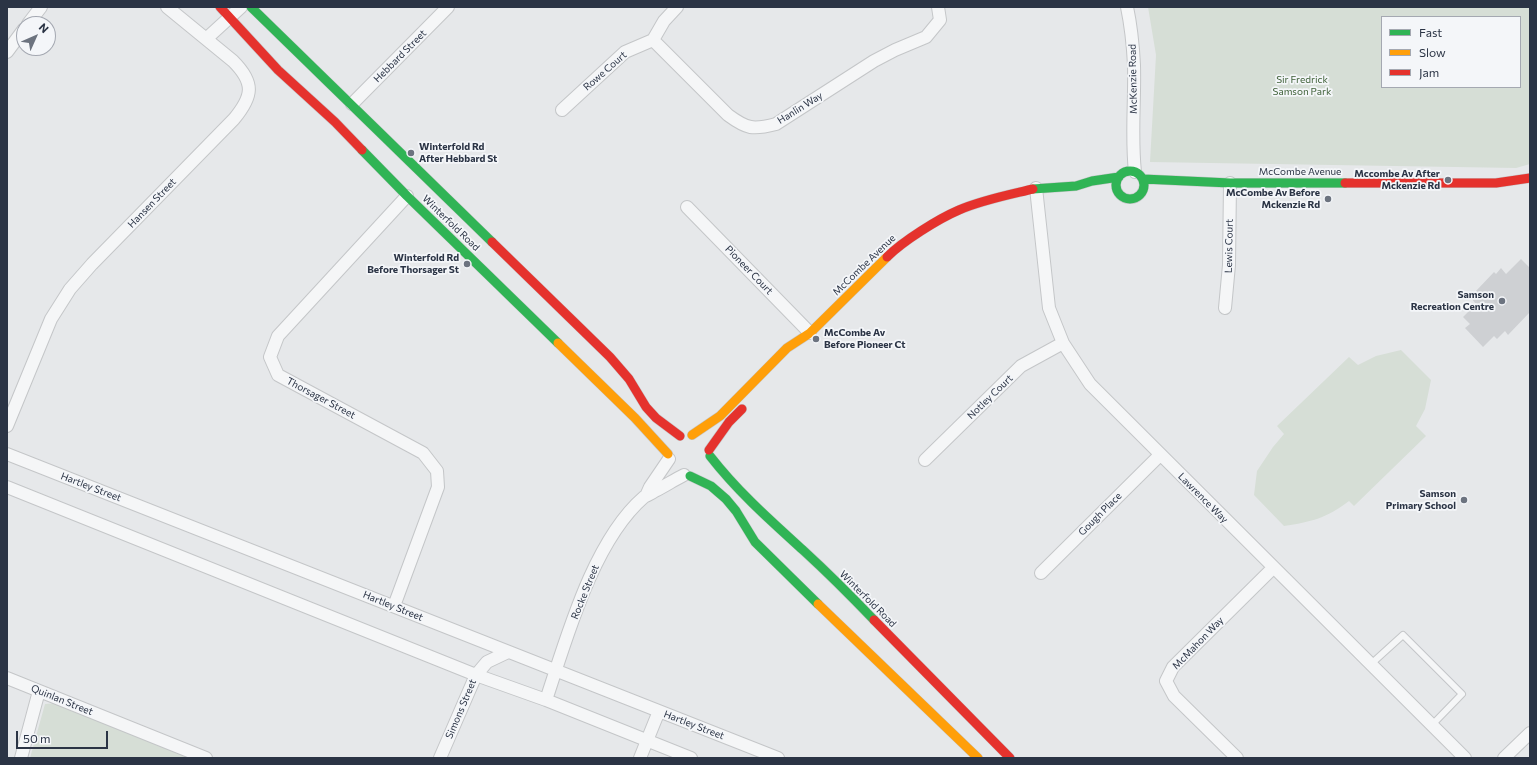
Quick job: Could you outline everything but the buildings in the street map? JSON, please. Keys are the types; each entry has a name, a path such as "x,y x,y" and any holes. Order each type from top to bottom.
{"main road":[{"name":"Winterfold Road","path":"220,7 278,70 335,122 407,196 635,418 669,457"},
{"name":"Winterfold Road","path":"251,7 610,357 629,379 646,407 656,418 680,436"},
{"path":"1131,175 1148,190 1137,198 1130,200 1115,192 1116,186 1131,175"},
{"name":"McCombe Avenue","path":"798,350 810,333 892,252 918,233 948,215 974,203 1036,188 1076,186 1092,181 1131,175 1230,191 1496,183 1530,178"},
{"name":"McCombe Avenue","path":"1076,186 1091,191"},
{"name":"McCombe Avenue","path":"692,435 720,416 787,348 810,333"},
{"path":"687,475 703,470 709,453 729,422 751,400"},
{"path":"709,453 702,440 692,435 680,436 672,444 669,457 674,469 711,486 726,499 736,511 755,542 771,559 978,758"},
{"name":"Winterfold Road","path":"709,453 722,473 736,488 820,566 1010,758"}],"street":[{"path":"34,16 40,7"},
{"name":"Hansen Street","path":"7,426 51,319 70,289 92,264 234,119 247,102 249,93 246,76 233,61 167,7"},
{"path":"206,39 241,7"},
{"name":"Hebbard Street","path":"352,104 448,7"},
{"path":"653,40 664,21 677,7"},
{"name":"Hanlin Way","path":"653,40 728,115 742,125 752,128 764,127 776,124 874,61 926,37 940,20 938,7"},
{"name":"McKenzie Road","path":"1127,7 1132,32 1134,65 1133,152 1131,175"},
{"path":"7,52 16,40"},
{"name":"Rowe Court","path":"562,110 625,52 653,40"},
{"name":"Lawrence Way","path":"1036,188 1049,308 1063,343 1090,384 1432,725 1459,756"},
{"name":"Lewis Court","path":"1225,308 1229,265 1230,191"},
{"name":"Thorsager Street","path":"394,606 438,487 437,471 423,453 278,375 270,357 278,336 407,196"},
{"name":"Pioneer Court","path":"687,207 810,333"},
{"name":"Notley Court","path":"924,460 1021,366 1063,343"},
{"name":"Hartley Street","path":"7,454 778,758"},
{"name":"Gough Place","path":"1041,573 1160,455"},
{"name":"Rocke Street","path":"646,496 669,457"},
{"name":"Rocke Street","path":"546,700 584,590 598,561 621,522 631,509 646,496 687,475"},
{"path":"7,487 476,675 546,700 691,758"},
{"name":"McMahon Way","path":"1236,758 1174,696 1166,681 1173,667 1273,568"},
{"name":"Simons Street","path":"440,758 476,675 481,667 487,662 508,652"},
{"name":"Quinlan Street","path":"7,678 206,758"},
{"path":"21,758 39,691"},
{"path":"640,758 659,711"},
{"path":"1504,758 1530,733"}],"lane":[{"path":"1371,664 1403,635 1462,694 1432,725"}],"green space":[{"name":"Sir Fredrick Samson Park","path":"1148,7 1530,7 1530,164 1516,168 1150,162 1156,55"},
{"path":"1401,350 1431,380 1425,409 1416,426 1426,436 1354,506 1349,501 1326,515 1302,523 1284,526 1254,495 1257,471 1273,447 1284,434 1277,426 1349,357 1358,365 1376,356"},
{"path":"57,703 189,758 30,758 45,704"}],"traffic: fast":[{"path":"251,7 492,242"},
{"path":"362,150 407,196 558,343"},
{"path":"1130,171 1140,175 1144,185 1140,195 1130,199 1120,195 1116,185 1120,175 1130,171"},
{"path":"1033,189 1076,186 1092,181 1119,177"},
{"path":"1143,179 1230,183 1345,183"},
{"path":"710,456 755,506 822,568 874,620"},
{"path":"690,476 711,486 726,499 736,511 755,542 818,604"}],"traffic: slow":[{"path":"692,435 720,416 787,348 810,333 887,257"},
{"path":"558,343 635,418 668,454"},
{"path":"818,604 978,758"}],"traffic: jam":[{"path":"220,7 278,70 335,122 362,150"},
{"path":"1345,183 1496,183 1530,178"},
{"path":"887,257 902,244 921,231 959,210 968,206 1033,189"},
{"path":"492,242 610,357 629,379 646,407 656,418 680,436"},
{"path":"709,450 729,422 742,409"},
{"path":"874,620 1010,758"}],"place":[{"name":"Winterfold Rd After Hebbard St","path":"411,153"},
{"name":"Mccombe Av After Mckenzie Rd","path":"1448,180"},
{"name":"McCombe Av Before Mckenzie Rd","path":"1328,199"},
{"name":"Winterfold Rd Before Thorsager St","path":"467,264"},
{"name":"Samson Recreation Centre","path":"1502,301"},
{"name":"McCombe Av Before Pioneer Ct","path":"816,339"},
{"name":"Samson Primary School","path":"1464,500"}]}
